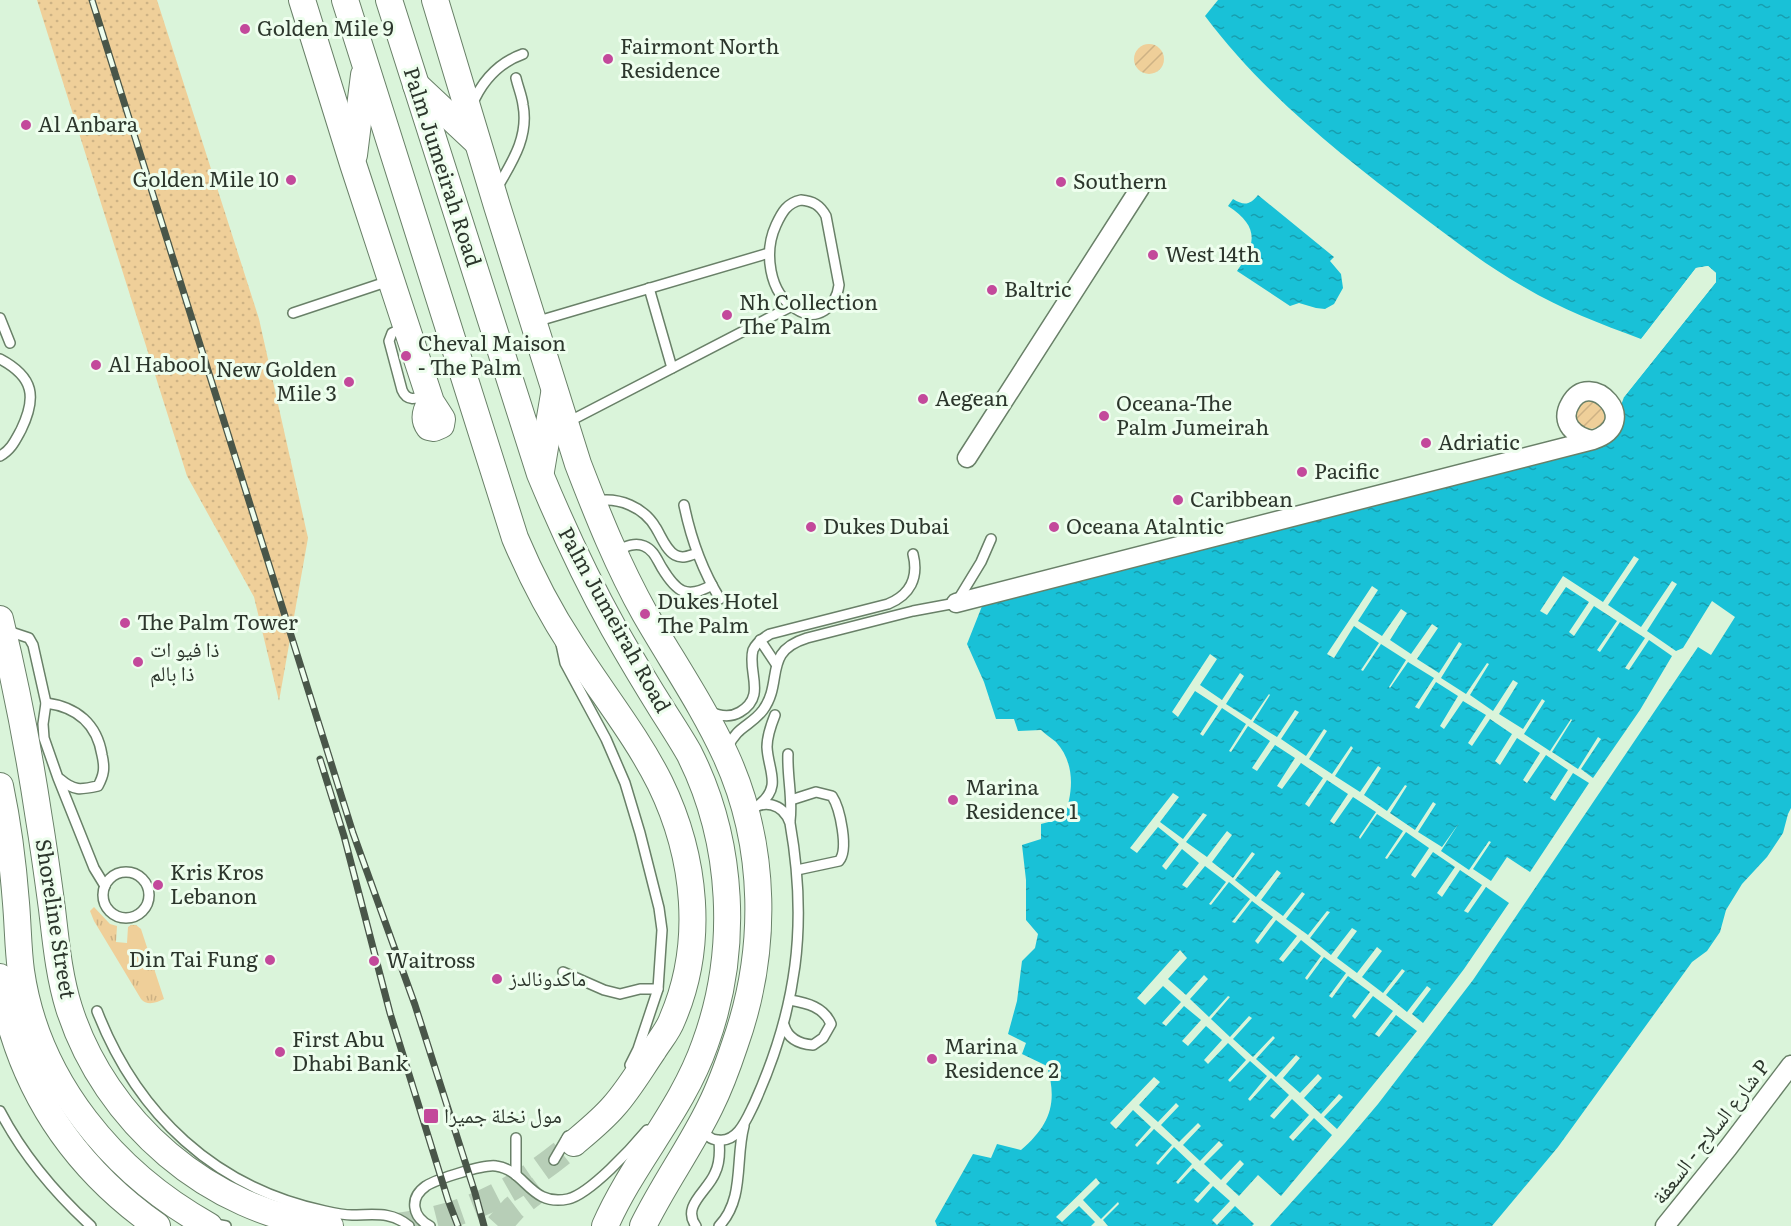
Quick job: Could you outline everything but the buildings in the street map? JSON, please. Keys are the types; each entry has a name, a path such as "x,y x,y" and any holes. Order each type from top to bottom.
{"main road":[{"path":"302,0 430,398"},
{"name":"Palm Jumeirah Road","path":"345,0 508,518 527,566 556,621 645,757 672,811 689,869 693,900 690,963 672,1023 618,1101 580,1140"},
{"name":"Palm Jumeirah Road","path":"389,0 540,474 573,548 608,616 688,752 703,786 716,829 726,891 727,936 720,990 706,1042 684,1092 623,1189 605,1226"},
{"path":"435,0 493,196 592,501 614,552 645,613 700,706 754,809 757,943 743,1019 711,1106 710,1132 643,1226"},
{"path":"353,164 365,66"},
{"path":"415,85 477,142"},
{"path":"390,278 429,268"},
{"path":"540,474 555,389"},
{"name":"Shoreline Street","path":"1,625 18,697 35,792 63,984 78,1031 92,1061 113,1096 128,1115 145,1134 182,1166 245,1204 292,1220 330,1226"},
{"name":"Shoreline Street","path":"0,786 13,867 22,973 27,999 44,1052 70,1101 124,1164 173,1203 213,1225"},
{"path":"1,986 13,1046 57,1127 75,1151 116,1194 157,1226"},
{"path":"625,1226 651,1179 726,1068"}],"street":[{"path":"966,458 1140,188"},
{"path":"956,603 1593,440"},
{"name":"شارع السلاج - السعفة P","path":"1665,1226 1791,1065"}],"lane":[{"path":"469,113 478,91 492,72 501,64 523,54"},
{"path":"493,196 519,148 523,134 523,106 516,78"},
{"path":"801,200 809,200 816,204 826,216 839,285 838,296 824,311 815,314 804,313 792,306 781,294 776,284 769,252 773,231 787,206 801,200"},
{"path":"534,322 769,252"},
{"path":"293,311 390,278"},
{"path":"649,288 672,368"},
{"path":"566,423 792,306"},
{"path":"0,318 10,344"},
{"path":"0,359 14,366 21,373 30,390 31,399 27,418 14,444 0,456"},
{"path":"592,501 613,500 632,506 654,524 671,552 680,557 697,553"},
{"path":"684,505 697,553 720,599"},
{"path":"726,754 732,738 759,715 769,701 776,664 788,647 797,641 913,611 956,603 981,562 991,539"},
{"path":"614,552 630,545 644,546 655,555 672,581 687,593 698,593 712,585"},
{"path":"700,706 725,716 734,715 749,704 754,696 755,687 753,651 760,640 776,632 898,600 912,585 916,565 913,554"},
{"path":"556,621 565,663 606,739 625,783 654,882 662,930 658,989 638,1049 627,1070"},
{"path":"1,625 29,638 33,645 46,703 44,738 94,868 105,886 104,902 113,915 121,918 137,916 148,905 147,884 136,874 129,872 115,875 105,886"},
{"path":"760,640 776,664"},
{"path":"46,703 62,705 82,717 97,734 104,764 104,776 98,786 84,790 70,788 58,778"},
{"path":"754,809 771,793 773,785 767,746 768,735 776,715"},
{"path":"719,1226 730,1209 737,1189 744,1124 768,1073 784,1025 796,963 799,907 797,870 790,823 788,754"},
{"path":"791,800 816,792 832,796 837,805 844,847 842,858 839,861 797,870"},
{"path":"754,809 776,805 787,815 790,823"},
{"path":"563,972 604,990 620,994 640,989 658,989"},
{"path":"784,1025 787,1035 791,1038 813,1045 823,1038 831,1024 823,1012 810,1004 790,1000"},
{"path":"97,1011 115,1053 139,1092 168,1126 203,1156 241,1181 283,1199 304,1206 349,1215 391,1215 401,1219 409,1226 419,1195 428,1185 472,1170 494,1166 506,1168 533,1192 544,1198 556,1200 580,1194 622,1158 684,1092"},
{"path":"1,1114 36,1167 90,1226"},
{"path":"710,1132 732,1138 744,1124"},
{"path":"696,1226 690,1214 714,1176 720,1153 710,1132"},
{"path":"554,1160 570,1135 580,1140"},
{"path":"516,1138 516,1175"},
{"path":"415,1207 420,1220 430,1226"}],"green space":[{"path":"37,0 157,0 259,319 308,538 279,701 254,597 187,476"},
{"path":"1149,44 1159,49 1164,59 1159,69 1149,74 1139,69 1134,59 1139,49"},
{"path":"1588,398 1605,408 1606,418 1600,426 1590,429 1580,426 1575,417 1576,407"},
{"path":"94,907 110,924 117,926 116,942 127,943 128,927 131,925 136,925 141,929 164,999 149,1003 141,999 94,921 90,911"}],"water":[{"path":"1218,0 1791,0 1791,808 1783,833 1767,857 1742,884 1726,910 1720,932 1707,951 1692,962 1558,1147 1492,1226 937,1226 935,1221 973,1154 991,1158 997,1144 1021,1150 1039,1132 1045,1122 1052,1091 1047,1066 1022,1054 1026,1043 1008,1034 1017,1001 1022,961 1035,948 1038,934 1026,920 1026,880 1022,845 1041,839 1041,824 1064,818 1071,789 1070,769 1056,742 1041,730 1018,731 1014,719 996,719 984,682 967,644 988,591 1599,440 1619,411 1624,397 1716,282 1716,273 1708,266 1696,268 1641,339 1581,316 1538,295 1496,270 1455,241 1358,167 1303,121 1251,71 1205,16"},
{"path":"1258,195 1334,257 1330,261 1341,274 1343,288 1334,304 1325,309 1299,303 1290,306 1237,271 1248,252 1252,236 1246,221 1228,206 1233,199 1240,203 1247,203"}],"pier":[{"path":"1708,266 1716,273 1716,282 1624,397 1622,394 1713,281 1713,274 1707,269 1698,271 1643,341 1639,342 1696,268"},
{"path":"1634,556 1639,559 1608,605 1641,627 1672,581 1677,584 1647,631 1676,651 1683,648 1712,601 1735,617 1711,655 1698,647 1473,980 1378,1104 1345,1143 1270,1226 1252,1226 1254,1224 1235,1206 1217,1225 1212,1220 1230,1201 1213,1186 1198,1203 1194,1200 1210,1183 1193,1168 1178,1184 1176,1182 1192,1164 1174,1147 1158,1165 1156,1163 1172,1145 1154,1129 1137,1147 1135,1145 1151,1127 1133,1110 1116,1129 1110,1123 1154,1077 1160,1082 1139,1105 1158,1122 1176,1103 1179,1106 1161,1125 1179,1142 1198,1123 1201,1126 1183,1145 1200,1161 1219,1141 1223,1145 1204,1164 1221,1180 1240,1160 1244,1164 1226,1184 1239,1196 1258,1175 1281,1196 1332,1135 1314,1118 1293,1141 1289,1137 1309,1115 1292,1099 1274,1119 1270,1116 1289,1095 1271,1078 1250,1101 1248,1099 1267,1076 1250,1061 1230,1082 1228,1080 1246,1060 1228,1043 1208,1064 1204,1060 1222,1040 1206,1026 1188,1046 1182,1041 1201,1020 1184,1006 1166,1026 1162,1023 1181,1002 1163,986 1145,1005 1137,998 1180,950 1187,958 1168,979 1186,995 1204,975 1208,979 1190,999 1209,1017 1228,996 1230,997 1211,1019 1230,1037 1249,1016 1252,1018 1233,1039 1253,1057 1273,1036 1275,1038 1256,1059 1276,1077 1296,1055 1300,1058 1283,1078 1300,1093 1318,1074 1322,1078 1304,1098 1321,1114 1339,1094 1343,1097 1324,1117 1337,1129 1417,1031 1396,1015 1379,1037 1375,1034 1393,1011 1373,996 1355,1019 1352,1016 1370,992 1348,976 1332,998 1329,996 1346,973 1324,957 1307,980 1305,978 1321,956 1301,940 1283,962 1279,959 1297,936 1276,920 1258,944 1255,941 1273,917 1252,901 1235,923 1232,922 1250,899 1229,882 1211,905 1209,904 1226,882 1205,866 1187,888 1182,885 1199,863 1182,849 1166,870 1162,866 1179,844 1158,827 1137,853 1130,848 1173,793 1179,797 1160,822 1183,839 1203,813 1207,815 1186,842 1207,857 1227,831 1232,835 1212,862 1233,878 1252,852 1255,854 1235,880 1256,897 1277,870 1281,873 1261,900 1283,916 1302,892 1305,894 1286,919 1308,935 1327,911 1330,912 1310,938 1331,955 1352,928 1357,931 1337,958 1357,973 1377,947 1382,951 1362,977 1383,993 1402,969 1405,971 1386,995 1407,1012 1427,986 1431,989 1412,1014 1423,1023 1464,969 1509,903 1486,887 1468,913 1464,911 1482,885 1460,870 1442,897 1437,893 1455,867 1433,852 1415,878 1411,875 1429,848 1406,832 1387,859 1385,858 1403,831 1377,814 1360,839 1359,837 1376,812 1353,797 1334,824 1330,821 1348,794 1327,780 1309,807 1305,804 1323,778 1301,763 1282,789 1277,786 1295,758 1275,745 1257,771 1252,768 1270,741 1248,726 1231,752 1229,751 1246,724 1222,708 1203,736 1200,734 1218,706 1195,691 1178,717 1172,712 1210,654 1217,659 1200,685 1222,700 1240,673 1244,676 1226,704 1251,720 1269,694 1253,722 1277,737 1295,710 1299,712 1281,739 1306,756 1324,729 1327,731 1309,759 1332,774 1351,746 1353,748 1335,776 1360,792 1378,766 1381,768 1364,795 1387,811 1405,785 1407,786 1390,813 1415,830 1433,802 1436,804 1418,832 1442,847 1459,823 1441,851 1469,870 1489,841 1491,842 1473,869 1491,881 1507,857 1530,872 1589,783 1573,773 1555,801 1550,798 1568,770 1546,755 1527,783 1523,780 1540,753 1517,738 1500,765 1495,761 1512,734 1490,719 1472,746 1468,743 1486,715 1463,701 1444,729 1440,726 1458,696 1436,682 1419,709 1415,707 1434,678 1408,662 1390,688 1406,660 1381,644 1363,671 1361,670 1379,643 1354,626 1334,658 1327,654 1372,586 1378,590 1358,621 1382,636 1401,609 1407,613 1390,640 1411,654 1432,624 1438,628 1417,659 1439,673 1459,642 1462,644 1441,678 1466,694 1487,663 1489,664 1470,695 1493,711 1513,680 1518,683 1499,714 1523,729 1542,699 1545,701 1524,734 1550,751 1571,719 1552,752 1578,769 1598,737 1601,739 1581,769 1593,778 1640,710 1672,656 1649,640 1629,670 1625,668 1645,638 1620,622 1600,652 1597,650 1617,621 1594,606 1574,636 1569,632 1589,602 1566,587 1547,615 1540,611 1563,576 1603,602"},
{"path":"1096,1178 1100,1183 1083,1200 1101,1219 1118,1202 1119,1204 1103,1220 1108,1226 1091,1226 1095,1222 1079,1206 1062,1222 1056,1217"}],"tunnel":[{"path":"398,1226 471,1208 513,1187 574,1143"},
{"path":"498,1226 514,1208 540,1188"}],"railway":[{"path":"92,0 353,833 415,1005 484,1226"},
{"path":"320,759 344,836 390,1013 458,1226"}],"place":[{"name":"Golden Mile 9","path":"245,29"},
{"name":"Fairmont North Residence","path":"608,59"},
{"name":"Al Anbara","path":"26,125"},
{"name":"Golden Mile 10","path":"291,180"},
{"name":"Southern","path":"1061,182"},
{"name":"West 14th","path":"1153,255"},
{"name":"Baltric","path":"992,290"},
{"name":"Nh Collection The Palm","path":"727,315"},
{"name":"Cheval Maison - The Palm","path":"406,356"},
{"name":"Al Habool","path":"96,365"},
{"name":"New Golden Mile 3","path":"349,382"},
{"name":"Aegean","path":"923,399"},
{"name":"Oceana-The Palm Jumeirah","path":"1104,416"},
{"name":"Adriatic","path":"1426,443"},
{"name":"Pacific","path":"1302,472"},
{"name":"Caribbean","path":"1178,500"},
{"name":"Dukes Dubai","path":"811,527"},
{"name":"Oceana Atalntic","path":"1054,527"},
{"name":"Dukes Hotel The Palm","path":"645,614"},
{"name":"The Palm Tower","path":"125,623"},
{"name":"ذا فيو ات ذا بالم","path":"138,662"},
{"name":"Marina Residence 1","path":"953,800"},
{"name":"Kris Kros Lebanon","path":"158,885"},
{"name":"Din Tai Fung","path":"270,960"},
{"name":"Waitross","path":"374,961"},
{"name":"ماكدونالدز","path":"497,979"},
{"name":"First Abu Dhabi Bank","path":"280,1052"},
{"name":"Marina Residence 2","path":"932,1059"},
{"name":"مول نخلة جميرا","path":"431,1116"}]}
